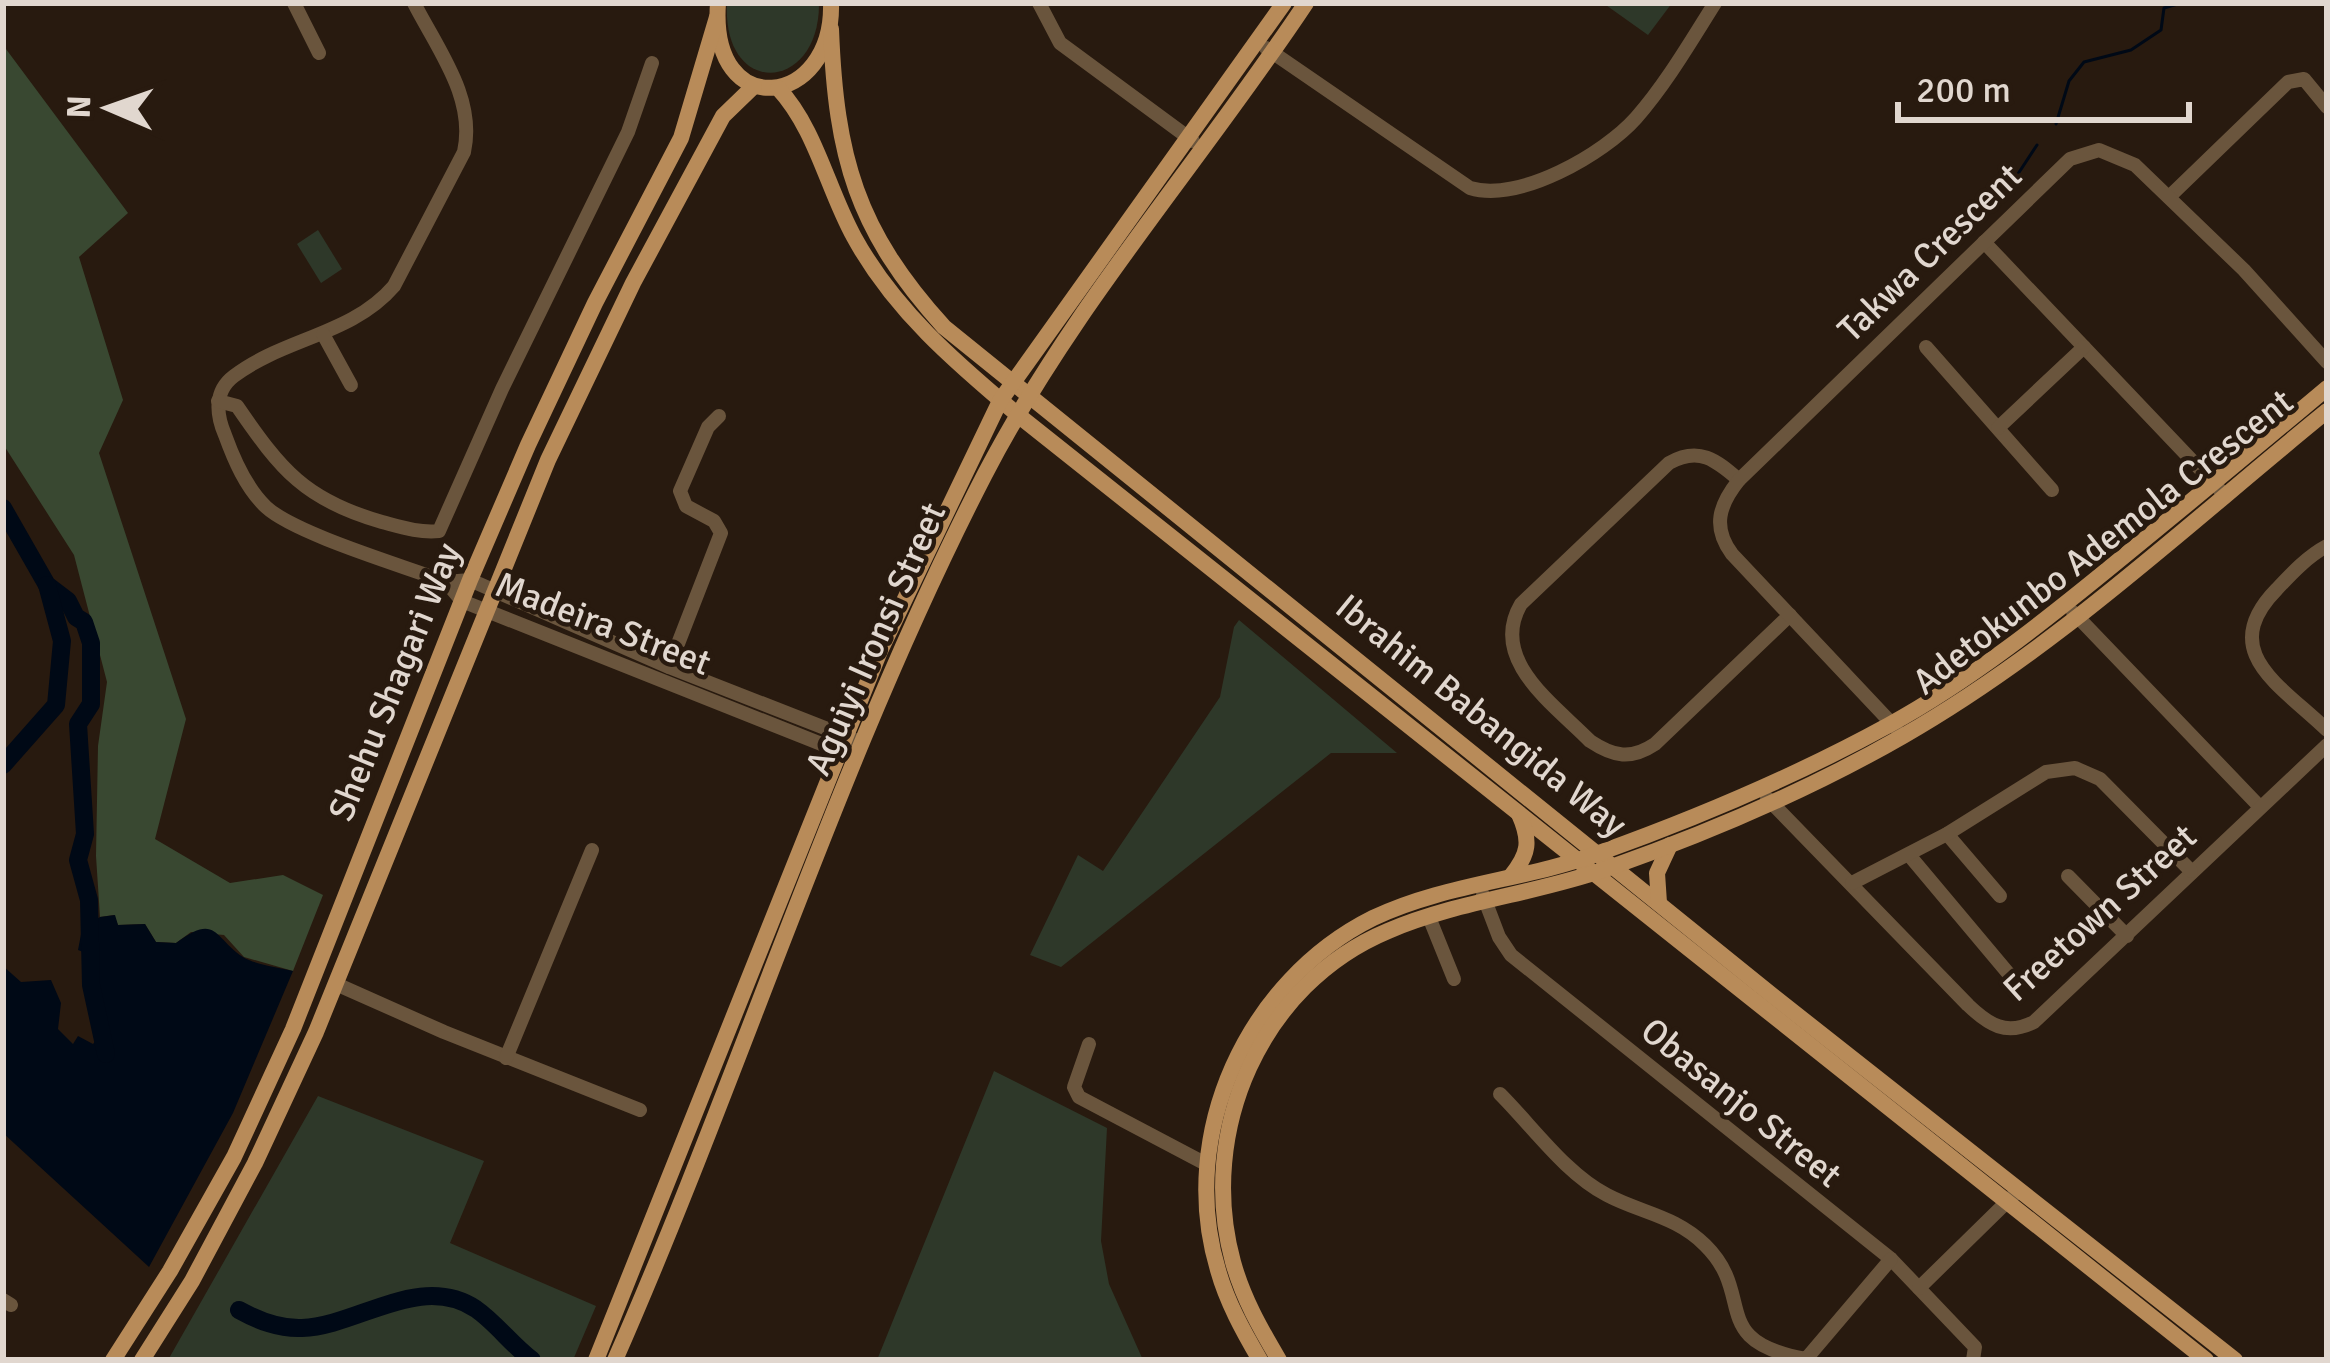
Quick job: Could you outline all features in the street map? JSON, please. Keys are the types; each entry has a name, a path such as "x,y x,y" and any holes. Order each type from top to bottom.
{"main road":[{"name":"Aguiyi Ironsi Street","path":"615,1360 861,751 944,559 1030,396 1284,3"},
{"name":"Aguiyi Ironsi Street","path":"596,1360 842,744 902,602 1000,401 1196,143 1273,53 1306,3"},
{"name":"Ibrahim Babangida Way","path":"831,4 842,149 874,234 904,281 944,327 1599,853 2206,1360"},
{"path":"717,7 723,58 733,72 754,86 778,88 804,75 826,47 831,29"},
{"name":"Shehu Shagari Way","path":"112,1360 170,1271 234,1157 293,1029 528,445 595,303 675,152 691,111 717,7"},
{"name":"Shehu Shagari Way","path":"142,1360 192,1281 255,1163 336,984 548,460 633,283 723,116 754,86"},
{"name":"Ibrahim Babangida Way","path":"778,88 794,105 853,235 891,294 940,348 1000,401 1593,874 2011,1197 2235,1360"},
{"name":"Adetokunbo Ademola Crescent","path":"2219,489 2327,388"},
{"name":"Adetokunbo Ademola Crescent","path":"1260,1360 1216,1266 1206,1164 1216,1111 1234,1062 1261,1013 1291,977 1376,916 1593,874 1670,845 1984,685 2219,489 2327,411"},
{"name":"Adetokunbo Ademola Crescent","path":"1279,1360 1241,1286 1225,1212 1225,1154 1243,1079 1275,1021 1311,982 1362,944 1511,877 1578,860 1766,797"},
{"path":"1511,877 1527,852 1527,831 1519,813"},
{"path":"1659,903 1657,873 1670,845"}],"street":[{"path":"294,3 319,53"},
{"path":"413,3 463,100 469,128 464,152 394,286 364,314 233,376 218,401 237,406 268,451 326,502 412,530 439,531 502,389 628,132 652,64"},
{"path":"1039,3 1060,43 1196,143"},
{"path":"1258,41 1470,188 1485,192 1541,180 1617,136 1636,118 1715,3"},
{"path":"2169,197 2288,82 2304,79 2327,107"},
{"name":"Takwa Crescent","path":"1897,730 1732,554 1720,534 1719,513 1739,480 2057,170 2082,152 2114,153 2135,165 2244,270 2327,362"},
{"path":"1984,242 2219,489"},
{"path":"323,334 351,385"},
{"path":"1998,428 2084,346"},
{"path":"1926,347 2052,490"},
{"name":"Madeira Street","path":"218,401 219,419 238,466 268,508 286,520 446,582 462,601 488,612 842,744"},
{"path":"669,667 721,533 714,521 686,506 680,491 708,428 719,416"},
{"path":"1739,480 1704,455 1691,454 1669,463 1521,604 1511,631 1514,658 1590,741 1616,756 1627,756 1655,744 1790,615"},
{"path":"2327,546 2261,605 2250,633 2258,662 2327,730"},
{"path":"446,582 470,580 861,751"},
{"path":"2071,609 2260,807"},
{"name":"Freetown Street","path":"1766,797 1968,1005 1986,1022 2010,1030 2034,1022 2260,807 2324,754"},
{"path":"1852,883 1947,834 2046,772 2075,768 2100,779 2191,872"},
{"path":"1947,834 2000,896"},
{"path":"506,1058 592,850"},
{"path":"1909,855 2008,973"},
{"path":"2068,876 2127,936"},
{"name":"Obasanjo Street","path":"1482,892 1511,956 1891,1259 1975,1347 1973,1360"},
{"path":"1430,917 1454,980"},
{"path":"336,984 640,1110"},
{"path":"1089,1044 1074,1087 1079,1097 1206,1164"},
{"path":"1500,1094 1585,1181 1607,1196 1666,1216 1706,1246 1718,1260 1741,1326 1751,1341 1782,1355 1806,1359 1891,1259"},
{"path":"1918,1288 2011,1197"}],"green space":[{"path":"727,3 819,3 815,33 804,54 789,68 772,73 754,69 739,56 730,34"},
{"path":"1603,3 1672,3 1648,35"},
{"path":"3,45 128,213 79,257 123,400 99,453 186,719 155,839 230,883 283,875 323,895 293,971 244,957 224,935 191,932 176,943 156,942 145,924 118,925 114,915 100,917 98,746 107,682 74,555 3,444"},
{"path":"318,230 342,269 321,283 297,244"},
{"path":"1239,620 1397,753 1331,753 1061,967 1030,955 1078,855 1103,871 1220,697"},
{"path":"994,1071 1107,1128 1101,1241 1109,1284 1143,1360 877,1360"},
{"path":"318,1096 484,1161 450,1243 596,1306 573,1360 168,1360"}],"shaded area":[{"path":"115,915 118,925 145,924 156,942 176,943 208,929 248,960 293,971 233,1113 149,1267 3,1133 3,966 21,982 51,980 61,1003 58,1029 73,1044 78,1036 93,1044 104,1030 106,1017 91,1010 94,956 78,950 82,929 100,917"}],"waterway":[{"path":"2056,124 2069,81 2084,62 2131,50 2161,30 2164,8 2181,3"},
{"path":"2221,3 2227,3"},
{"path":"2012,183 2037,145"},
{"path":"3,508 47,585 84,622 91,643 91,704 78,724 85,834 78,860 89,900 91,985 106,1054"},
{"path":"3,765 56,705 62,641 47,585"},
{"path":"239,1310 269,1324 302,1328 411,1298 455,1299 476,1309 532,1360"}]}
